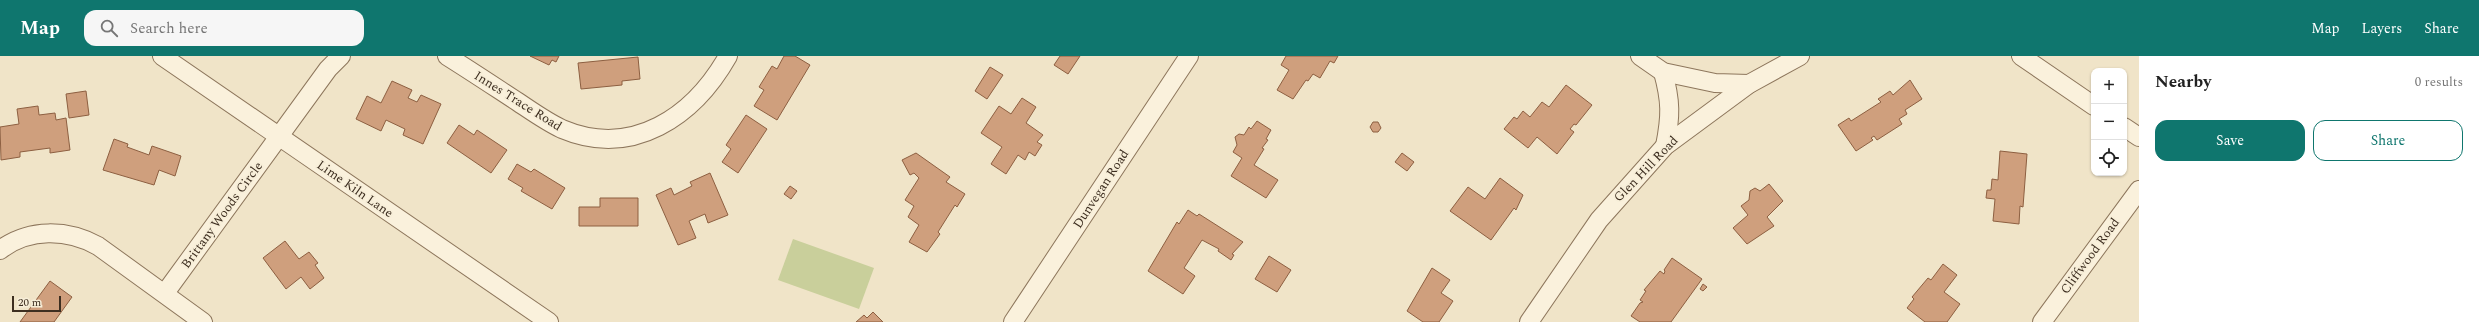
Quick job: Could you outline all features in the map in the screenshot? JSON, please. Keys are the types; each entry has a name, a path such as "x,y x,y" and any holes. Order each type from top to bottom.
{"street":[{"name":"Lime Kiln Lane","path":"162,56 549,322"},
{"path":"279,136 328,69 341,56"},
{"name":"Innes Trace Road","path":"447,56 551,124 579,135 606,139 643,133 682,113 703,92 728,56"},
{"name":"Dunvegan Road","path":"1013,322 1189,56"},
{"path":"1640,56 1663,72 1715,83 1749,84"},
{"name":"Glen Hill Road","path":"1529,322 1599,220 1665,146 1749,84 1800,56"},
{"path":"2021,56 2091,104"},
{"path":"1663,72 1670,98 1669,124 1665,146"},
{"path":"2127,129 2139,137"},
{"name":"Brittany Woods Circle","path":"165,293 279,136"},
{"name":"Cliffwood Road","path":"2042,322 2139,190"},
{"path":"0,250 17,240 41,234 59,233 79,237 98,246 165,293 203,322"}],"green space":[{"path":"793,239 874,268 859,309 778,280"}],"building":[{"path":"530,56 559,56 556,62 552,60 549,65"},
{"path":"784,56 795,56 810,65 777,120 754,106 764,90 759,87 772,66 777,69"},
{"path":"1060,56 1080,56 1068,74 1054,65"},
{"path":"1286,56 1338,56 1334,63 1330,61 1320,78 1313,74 1308,81 1306,80 1293,99 1277,90 1289,70 1281,65"},
{"path":"638,57 640,79 622,81 622,85 581,89 578,63"},
{"path":"990,67 1003,75 987,99 975,91"},
{"path":"1910,80 1922,99 1905,110 1907,114 1899,119 1902,124 1877,140 1874,136 1871,138 1873,140 1856,151 1838,125 1849,118 1851,121 1881,102 1878,99 1890,91 1893,95"},
{"path":"392,81 412,90 408,98 417,102 421,95 441,104 423,144 403,135 405,129 386,120 381,131 356,119 367,96 381,103"},
{"path":"1566,85 1592,105 1576,125 1574,124 1570,129 1574,132 1557,154 1537,137 1528,148 1504,129 1514,117 1517,119 1523,111 1530,117 1542,102 1549,107"},
{"path":"86,91 89,115 69,118 66,94"},
{"path":"1022,98 1036,107 1026,123 1043,135 1037,142 1042,145 1035,156 1029,152 1025,160 1018,155 1006,174 991,164 1002,147 981,133 999,106 1011,114"},
{"path":"38,106 39,115 55,113 56,120 66,118 70,150 50,153 50,148 20,152 20,157 1,160 0,127 19,124 17,109"},
{"path":"746,115 767,129 738,173 722,162 731,149 726,145"},
{"path":"1257,121 1271,130 1266,139 1268,140 1262,148 1264,149 1254,165 1278,180 1266,198 1231,176 1242,158 1233,152 1237,145 1235,137 1239,134 1244,135 1249,127 1251,129"},
{"path":"1373,122 1378,122 1381,128 1378,132 1373,132 1370,127"},
{"path":"459,125 474,135 477,130 507,150 491,173 447,143"},
{"path":"114,139 128,144 127,147 149,155 152,146 181,156 175,176 159,170 154,185 103,170"},
{"path":"2000,151 2027,154 2023,207 2020,206 2019,224 1993,221 1995,199 1986,198 1987,190 1991,190 1992,179 1998,180"},
{"path":"916,153 950,177 946,182 965,194 957,207 955,205 938,232 940,234 927,252 909,242 919,225 908,217 914,206 905,200 919,178 914,173 910,175 902,160"},
{"path":"1402,153 1414,162 1407,171 1395,162"},
{"path":"517,164 531,172 534,169 565,188 552,209 521,191 523,188 508,179"},
{"path":"710,173 728,215 708,223 705,214 689,221 696,238 678,245 656,195 671,188 674,195 692,186 690,182"},
{"path":"1500,178 1523,195 1516,210 1514,208 1491,240 1450,211 1468,187 1485,199"},
{"path":"1769,184 1783,201 1767,217 1774,226 1747,244 1733,228 1748,215 1741,206 1749,200 1750,191 1755,188 1760,191"},
{"path":"790,186 797,191 791,199 784,194"},
{"path":"600,198 638,198 638,226 579,226 579,207 600,207"},
{"path":"1188,210 1197,216 1199,214 1243,242 1232,254 1234,255 1231,260 1218,251 1219,249 1202,240 1184,268 1195,276 1183,294 1148,271 1177,222 1179,224"},
{"path":"285,241 299,259 309,252 318,263 315,265 324,278 310,289 301,277 286,289 263,258"},
{"path":"1269,256 1291,270 1277,292 1255,279"},
{"path":"1672,258 1702,279 1671,322 1640,322 1631,316 1640,303 1643,302 1640,300 1646,291 1644,290 1660,271 1664,274 1664,270"},
{"path":"1943,264 1957,275 1944,292 1960,304 1947,322 1925,322 1907,308 1914,299 1912,297 1928,278 1931,280"},
{"path":"1432,268 1450,280 1441,293 1453,301 1439,322 1423,322 1407,311"},
{"path":"50,281 72,297 54,322 20,322"},
{"path":"1703,284 1707,287 1703,291 1700,289"},
{"path":"873,312 883,322 856,322 864,315 867,318"}]}
